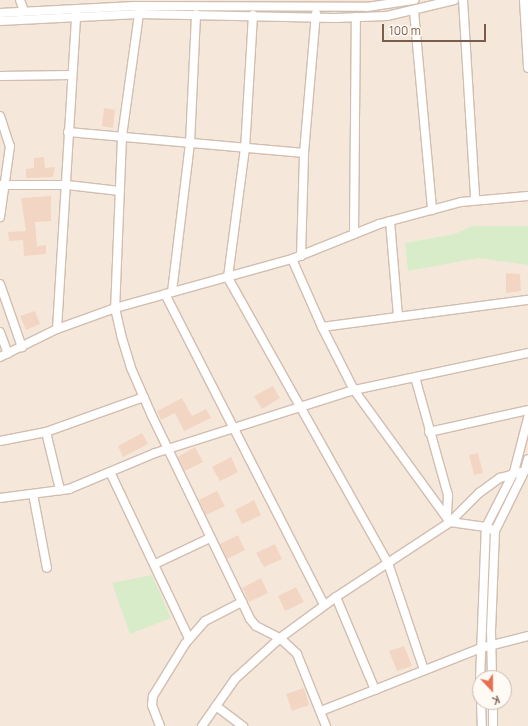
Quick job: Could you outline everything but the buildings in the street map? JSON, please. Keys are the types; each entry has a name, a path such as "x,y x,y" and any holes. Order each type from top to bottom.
{"street":[{"path":"20,0 24,11"},
{"path":"0,13 135,3 321,5 367,7 414,0"},
{"path":"0,21 139,14 253,15 319,18 387,16 414,11 454,0"},
{"path":"463,0 475,199"},
{"path":"524,0 528,68"},
{"path":"301,256 304,153 321,5"},
{"path":"414,11 432,210"},
{"path":"139,14 122,137 115,308 131,368 167,449 242,602 256,626 280,638 297,654 304,665 326,726"},
{"path":"196,14 190,143 168,293 234,428 324,605"},
{"path":"253,15 246,148 228,278 388,563 424,670"},
{"path":"57,329 67,185 71,75 76,16"},
{"path":"354,234 356,17"},
{"path":"0,76 71,75"},
{"path":"0,116 10,146 2,185 0,217"},
{"path":"68,132 304,153"},
{"path":"2,185 67,185 120,191"},
{"path":"0,332 4,356 57,329 115,308 228,278 292,259 390,221 475,199 528,196"},
{"path":"390,221 398,316"},
{"path":"292,259 322,327 354,390 448,518 486,527 495,531"},
{"path":"0,284 22,347"},
{"path":"322,327 528,300"},
{"path":"0,498 60,490 167,449 354,390 528,353"},
{"path":"416,377 429,432 448,495 448,518"},
{"path":"0,441 46,432 144,397"},
{"path":"429,432 528,410"},
{"path":"480,670 486,527 514,472 528,418"},
{"path":"46,432 60,490"},
{"path":"492,670 491,644 495,531 527,470 528,459"},
{"path":"202,726 235,679 280,638 324,605 388,563 500,478 514,472 527,470"},
{"path":"110,472 189,638"},
{"path":"33,494 47,568"},
{"path":"155,564 210,538"},
{"path":"336,597 375,690"},
{"path":"160,726 152,705 153,696 189,638 212,616 242,602"},
{"path":"321,711 491,644 528,636"},
{"path":"216,706 243,726"},
{"path":"481,710 482,726"},
{"path":"493,710 493,726"}],"shaded area":[{"path":"0,0 528,0 528,726 0,726"}],"green space":[{"path":"472,226 528,226 528,265 478,258 408,271 405,243 455,234"},
{"path":"152,575 171,618 130,634 112,583"}]}
